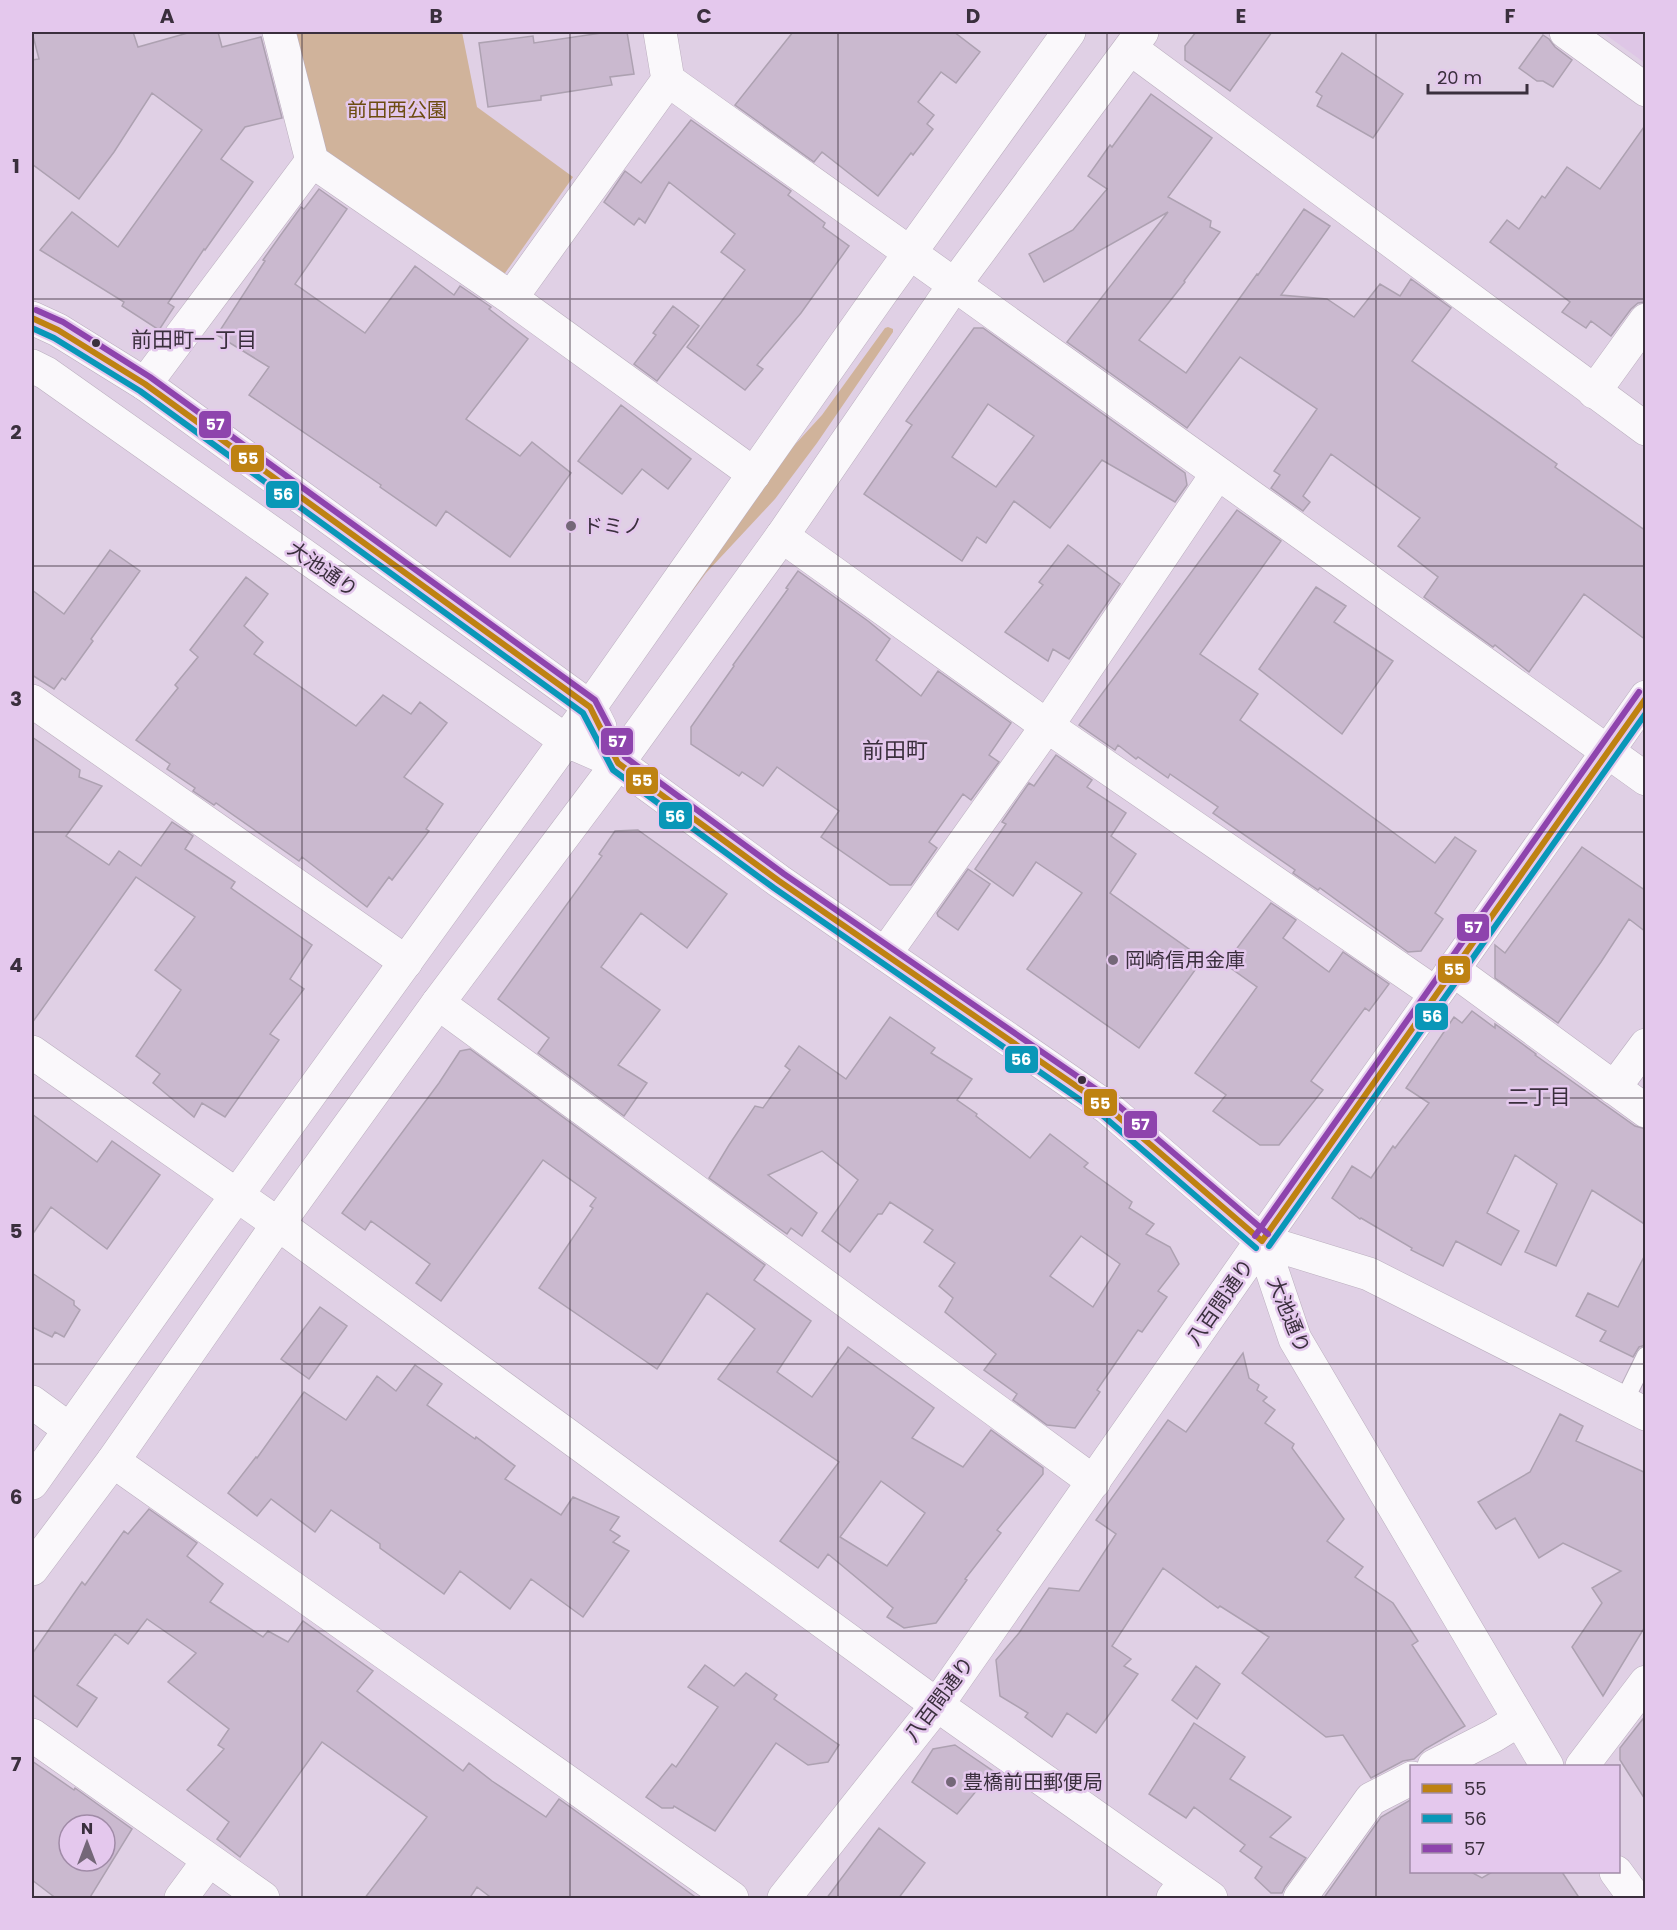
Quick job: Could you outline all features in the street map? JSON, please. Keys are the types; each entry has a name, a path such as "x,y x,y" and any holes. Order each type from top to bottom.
{"street":[{"path":"279,32 312,161 511,298 754,474"},
{"path":"660,32 668,80 1646,779"},
{"path":"32,1483 590,707 909,252 1069,32"},
{"path":"1566,32 1646,90"},
{"path":"32,1569 112,1461 278,1224 438,1003 618,763 782,536 955,284 1136,40 1594,392 1646,429"},
{"path":"511,298 668,80"},
{"path":"145,384 312,161"},
{"name":"大池通り","path":"32,318 58,330 145,384 590,707 618,763"},
{"path":"1594,392 1646,320"},
{"name":"大池通り","path":"32,366 46,373 565,740 618,763 779,881 1108,1108 1262,1241 1295,1340 1546,1765"},
{"path":"885,954 1047,726 1217,474"},
{"path":"782,536 1047,726 1614,1088 1646,1111"},
{"name":"八百間通り","path":"784,1899 937,1706 1444,981 1646,697"},
{"path":"32,701 406,962"},
{"path":"438,1003 1094,1482"},
{"path":"1614,1088 1646,1045"},
{"path":"32,1052 278,1224 1190,1893"},
{"path":"1262,1241 1369,1274 1634,1408"},
{"path":"32,1402 69,1430"},
{"path":"112,1461 732,1899"},
{"path":"1584,1765 1646,1682"},
{"path":"1438,1765 1520,1720"},
{"path":"32,1735 263,1899"},
{"path":"1300,1899 1371,1799 1410,1779"},
{"path":"181,1899 209,1860"},
{"path":"1617,1873 1635,1899"}],"lane":[{"path":"1634,1408 1646,1356"}],"shaded area":[{"path":"1602,32 1645,32 1645,63"}],"green space":[{"name":"前田西公園","path":"302,32 462,32 477,107 573,177 503,276 327,155 292,34"},
{"path":"885,328 893,329 893,332 817,443 775,499 706,573 648,651 750,494 822,415"}],"building":[{"path":"32,32 133,32 138,47 191,32 218,32 222,47 261,37 282,118 245,127 221,159 253,182 168,303 174,307 159,330 122,306 124,302 40,250 72,212 118,247 202,130 152,93 114,152 79,199 32,164 32,60 39,59"},
{"path":"608,32 627,32 634,74 610,77 612,85 541,96 541,100 488,107 479,43 533,36 534,43"},
{"path":"793,32 954,32 980,52 956,83 941,72 918,102 934,115 927,124 933,129 878,196 822,152 814,162 735,105"},
{"path":"1196,32 1272,32 1230,91 1185,60 1185,46"},
{"path":"1543,35 1572,60 1553,87 1543,81 1537,81 1519,68"},
{"path":"1342,53 1403,94 1373,138 1317,106 1322,96 1316,92"},
{"path":"1151,94 1212,138 1168,197 1211,221 1210,227 1220,232 1185,282 1139,340 1186,373 1304,209 1330,226 1281,295 1327,299 1354,317 1380,284 1400,296 1411,279 1451,308 1412,361 1557,464 1555,467 1646,531 1646,640 1584,594 1529,672 1495,645 1493,647 1424,597 1438,577 1398,546 1420,518 1331,454 1303,496 1310,502 1303,511 1271,488 1280,475 1274,471 1317,409 1240,357 1187,428 1067,342 1168,212 1044,282 1029,254 1073,230 1107,189 1088,176"},
{"path":"691,120 791,191 788,195 825,223 823,227 849,246 801,313 757,365 763,369 745,390 687,347 745,270 721,252 735,234 669,182 645,223 639,218 634,225 604,202 625,171 641,183"},
{"path":"1646,124 1646,302 1638,303 1631,309 1611,336 1591,321 1586,328 1562,312 1570,302 1490,242 1507,220 1519,229 1542,196 1545,198 1567,167 1600,189"},
{"path":"319,189 347,209 295,284 365,333 415,266 454,295 460,286 491,307 489,309 528,339 466,419 520,456 532,442 571,473 510,557 446,511 436,526 380,487 381,485 249,395 269,367 217,335 265,261 263,260 301,207 304,209"},
{"path":"673,306 699,326 657,381 634,364 656,335 653,333"},
{"path":"974,328 983,328 1185,473 1187,485 1175,502 1102,460 1050,528 1014,501 986,543 977,537 962,561 864,494 912,425 906,421","holes":["988,404 1034,436 996,487 952,457"]},
{"path":"621,405 691,459 668,489 642,469 622,494 578,461"},
{"path":"1237,510 1281,541 1200,654 1258,694 1240,720 1435,863 1455,837 1476,851 1435,913 1443,919 1421,951 1408,952 1320,888 1318,890 1293,873 1295,870 1213,813 1218,807 1170,774 1168,778 1118,745 1115,750 1079,725"},
{"path":"1068,545 1120,584 1069,659 1053,649 1048,661 1005,632 1043,585 1039,582"},
{"path":"110,550 140,571 91,639 93,641 65,680 62,678 54,689 32,675 32,590 64,614"},
{"path":"798,571 890,639 876,660 921,696 938,671 1011,723 989,755 999,762 971,800 963,794 929,842 937,848 911,885 890,885 821,837 839,811 777,767 763,786 742,772 739,776 691,744 691,727 788,589 786,588"},
{"path":"246,577 268,594 244,626 263,642 254,654 356,726 383,695 411,714 420,702 447,723 404,777 443,804 426,829 429,831 392,880 389,877 367,907 302,857 299,861 216,803 214,805 193,791 195,788 167,769 170,764 136,740 178,688 175,685 198,657 190,650"},
{"path":"1316,587 1346,606 1334,622 1393,661 1342,734 1259,669"},
{"path":"32,737 80,770 79,777 102,786 66,836 109,865 119,851 141,866 172,822 193,836 185,849 235,882 231,888 312,945 290,979 304,989 270,1034 279,1040 225,1117 202,1103 194,1117 153,1083 160,1074 136,1056 181,990 155,970 195,917 136,877 32,1023"},
{"path":"1056,755 1092,780 1087,787 1126,813 1111,836 1136,854 1110,893 1203,959 1139,1048 1027,969 1082,893 1036,862 1013,896 975,869 1006,824 1002,822 1029,783 1034,786"},
{"path":"638,830 727,894 687,948 641,913 601,967 660,1010 618,1065 647,1083 624,1116 538,1053 549,1038 498,999 602,856 599,854 615,831"},
{"path":"1582,847 1646,891 1646,932 1629,919 1558,1023 1495,978 1495,945 1505,953"},
{"path":"968,869 990,884 958,930 937,913"},
{"path":"1271,903 1296,920 1283,938 1329,972 1343,952 1389,984 1369,1011 1365,1008 1311,1081 1323,1090 1279,1145 1260,1145 1213,1111 1226,1095 1195,1073 1257,987 1225,964"},
{"path":"1472,1011 1495,1028 1495,1024 1635,1126 1646,1129 1646,1225 1592,1190 1556,1266 1525,1252 1557,1184 1515,1155 1487,1213 1519,1231 1501,1265 1456,1241 1443,1266 1411,1250 1412,1248 1360,1219 1332,1198 1352,1166 1371,1178 1393,1146 1395,1148 1429,1103 1406,1088 1454,1017 1462,1023"},
{"path":"890,1017 935,1048 931,1053 972,1079 957,1100 977,1114 976,1116 1030,1158 1050,1134 1088,1163 1084,1167 1132,1202 1129,1208 1154,1224 1146,1234 1170,1247 1179,1264 1158,1291 1167,1297 1142,1332 1138,1330 1097,1390 1100,1392 1075,1428 1047,1425 1013,1400 1017,1394 984,1370 996,1354 945,1312 953,1298 939,1286 955,1263 924,1242 933,1230 890,1202 882,1214 878,1214 850,1252 822,1231 858,1180 822,1151 768,1175 817,1213 802,1236 791,1228 787,1234 709,1178 755,1106 763,1108 790,1070 785,1066 799,1046 846,1079","holes":["1081,1236 1120,1264 1093,1307 1050,1276"]},
{"path":"470,1049 765,1265 754,1280 811,1321 777,1372 812,1397 848,1347 934,1408 912,1438 963,1467 991,1430 1043,1468 1043,1474 997,1530 1001,1533 965,1579 967,1580 936,1623 904,1628 887,1617 893,1608 828,1554 818,1568 780,1541 839,1462 718,1379 755,1329 707,1293 657,1369 539,1288 593,1208 590,1206 596,1198 543,1160 441,1301 416,1283 430,1264 371,1221 365,1230 342,1213 439,1083 460,1051","holes":["881,1481 925,1513 887,1566 840,1537"]},
{"path":"32,1114 97,1162 112,1141 160,1175 107,1249 51,1207 32,1235"},
{"path":"1646,1253 1646,1345 1639,1347 1633,1357 1600,1341 1606,1331 1576,1316 1588,1293 1618,1307"},
{"path":"32,1273 74,1301 74,1305 80,1310 64,1337 55,1332 52,1337 32,1327"},
{"path":"320,1307 347,1326 309,1379 281,1359"},
{"path":"1243,1353 1249,1378 1259,1385 1257,1390 1267,1397 1263,1401 1275,1410 1265,1423 1294,1444 1292,1448 1344,1519 1327,1541 1363,1567 1355,1577 1393,1603 1418,1641 1412,1645 1465,1726 1425,1749 1414,1759 1403,1761 1371,1778 1343,1735 1326,1737 1242,1673 1269,1637 1220,1606 1218,1608 1163,1568 1112,1646 1131,1659 1124,1666 1138,1674 1096,1733 1067,1713 1052,1737 1025,1717 1028,1713 1000,1696 996,1660 1019,1633 1049,1588 1079,1591 1116,1534 1096,1520 1168,1420 1186,1432"},
{"path":"415,1365 442,1384 427,1405 515,1466 505,1479 561,1515 573,1497 619,1517 610,1530 620,1536 613,1542 629,1551 583,1617 531,1579 510,1609 460,1571 444,1594 380,1548 380,1544 331,1510 315,1532 271,1499 257,1516 228,1493 257,1458 304,1392 346,1420 377,1376 396,1391"},
{"path":"1560,1414 1583,1426 1576,1441 1646,1473 1646,1625 1603,1696 1572,1647 1602,1603 1592,1588 1621,1571 1563,1543 1539,1558 1515,1518 1496,1529 1478,1502 1530,1472"},
{"path":"149,1509 197,1543 187,1556 223,1584 210,1602 263,1637 268,1631 288,1642 303,1621 373,1671 357,1691 463,1771 469,1763 546,1817 559,1799 698,1899 493,1899 477,1887 469,1899 364,1899 427,1817 322,1742 240,1857 217,1839 229,1822 187,1790 224,1749 218,1745 229,1729 168,1682 196,1653 147,1619 128,1644 115,1634 77,1685 97,1698 77,1727 32,1694 32,1654 82,1582 85,1585 124,1531 128,1534"},
{"path":"705,1665 734,1686 746,1673 777,1695 774,1699 839,1745 828,1762 808,1765 776,1743 715,1831 674,1806 673,1808 662,1808 646,1797 672,1764 676,1767 718,1707 688,1687"},
{"path":"1196,1666 1220,1684 1197,1719 1172,1700"},
{"path":"1646,1715 1646,1801 1620,1760 1620,1748"},
{"path":"1194,1723 1245,1757 1230,1779 1291,1817 1270,1837 1306,1858 1282,1893 1271,1893 1255,1878 1262,1867 1240,1851 1245,1845 1194,1807 1186,1818 1149,1794"},
{"path":"955,1745 993,1771 957,1814 912,1782 933,1749"},
{"path":"32,1761 110,1813 57,1813 57,1873 105,1873 89,1899 57,1899 32,1880"},
{"path":"1410,1800 1410,1873 1473,1873 1482,1878 1490,1873 1563,1873 1580,1899 1323,1899 1381,1817"},
{"path":"117,1818 132,1829 117,1853"},
{"path":"879,1828 925,1863 898,1899 826,1899"}],"transit line":[{"name":"57","path":"36,310 63,322 150,377 595,700 625,757 784,874 1113,1101 1268,1234"},
{"name":"55","path":"32,318 58,330 145,384 590,707 618,763 779,881 1108,1108 1262,1241"},
{"name":"56","path":"32,328 54,338 140,391 583,713 613,770 774,888 1102,1115 1256,1248"},
{"name":"57","path":"1255,1236 1639,692"},
{"name":"55","path":"1262,1241 1646,698"},
{"name":"56","path":"1269,1246 1646,713"}],"place":[{"name":"ドミノ","path":"571,526"},
{"name":"岡崎信用金庫","path":"1113,960"},
{"name":"豊橋前田郵便局","path":"951,1782"}],"district":[{"name":"前田町一丁目","path":"194,340"},
{"name":"前田町","path":"895,750"},
{"name":"二丁目","path":"1539,1097"}]}
